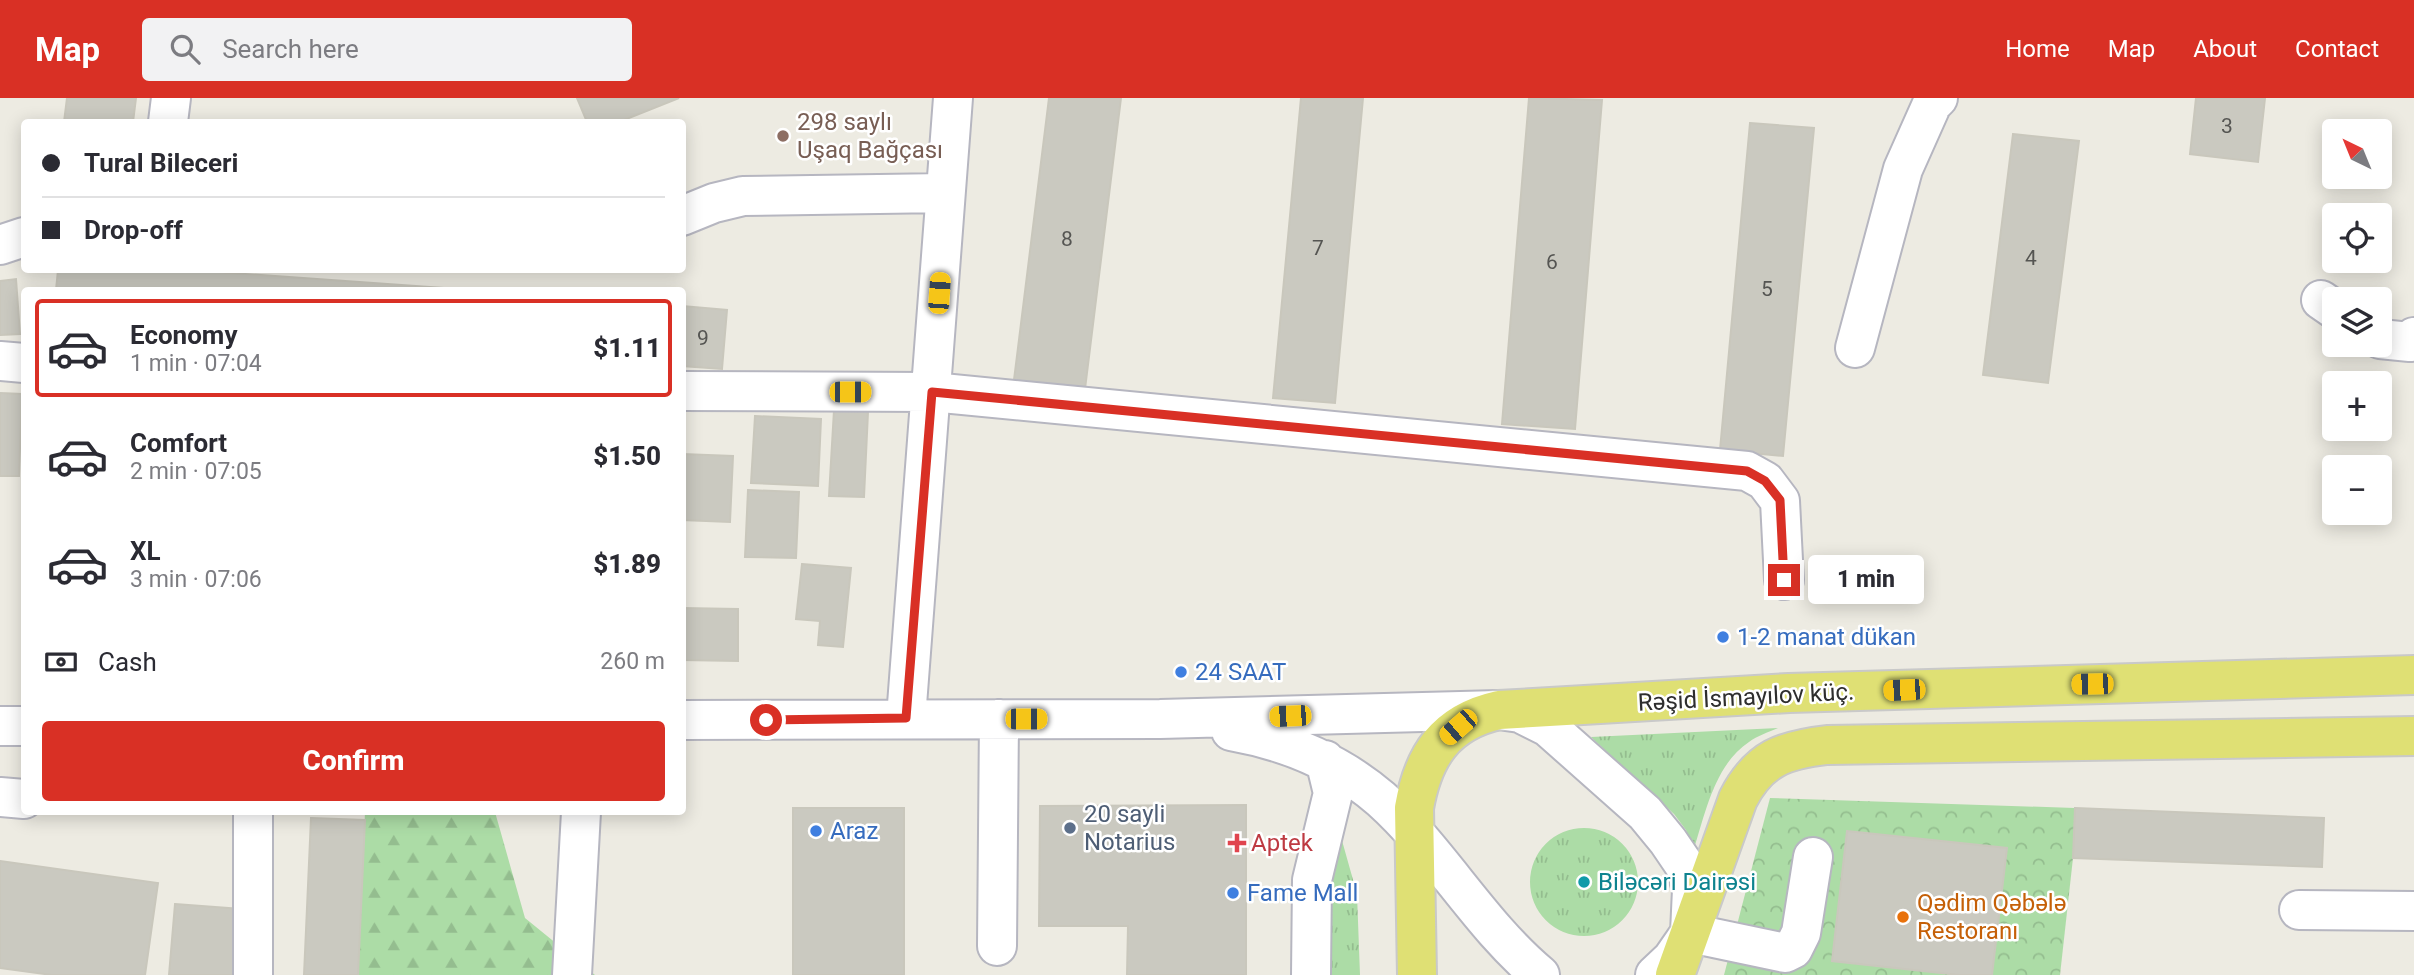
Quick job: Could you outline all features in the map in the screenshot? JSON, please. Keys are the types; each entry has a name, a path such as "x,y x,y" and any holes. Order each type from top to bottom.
{"main road":[{"name":"Rəşid İsmayılov küç.","path":"1417,975 1414,808 1418,786 1433,751 1458,727 1482,714 1499,710 1789,693 2414,675"},
{"path":"1675,975 1745,786 1770,759 1801,748 1827,745 2414,736"}],"street":[{"path":"168,119 171,98"},
{"path":"906,718 953,98"},
{"path":"1855,348 1903,169 1926,100"},
{"path":"686,214 714,203 743,197 945,193"},
{"path":"0,245 21,238"},
{"path":"2392,340 2410,342 2414,337"},
{"path":"0,361 21,363"},
{"path":"686,391 932,392 1747,471 1765,481 1780,500 1784,580"},
{"path":"686,720 1160,719 1499,710 1532,717 1548,727 1645,813 1685,866 1692,889 1690,933 1672,959 1654,975"},
{"path":"997,946 999,719"},
{"path":"1160,719 1266,737 1325,760 1380,798 1414,834 1495,932 1539,975"},
{"path":"0,726 21,726"},
{"path":"1311,975 1312,880 1333,793 1325,760"},
{"path":"0,797 21,799"},
{"path":"253,815 253,975"},
{"path":"572,975 581,815"},
{"path":"1690,933 1785,953 1793,949 1801,933 1813,857"},
{"path":"2300,910 2414,911"}],"green space":[{"path":"1778,728 1749,742 1727,764 1712,792 1693,852 1686,830 1674,814 1591,737"},
{"name":"Qədim Qəbələ Restoranı","path":"1770,798 2075,808 2073,858 2060,975 1724,975"},
{"path":"365,815 496,815 525,918 595,975 358,975"},
{"name":"Biləcəri Dairəsi","path":"1584,828 1605,832 1622,844 1634,861 1638,882 1634,903 1622,920 1605,932 1584,936 1563,932 1546,920 1534,903 1530,882 1534,861 1546,844 1563,832"},
{"path":"1341,837 1357,894 1360,975 1327,975 1324,892"}],"building":[{"path":"67,98 136,98 133,119 64,119"},
{"path":"577,98 679,98 626,119 586,119"},
{"path":"1049,98 1121,98 1085,389 1014,380"},
{"path":"1301,98 1363,98 1335,403 1273,398"},
{"path":"1529,98 1602,100 1575,429 1502,424"},
{"path":"2196,98 2265,98 2258,162 2190,154"},
{"path":"1750,123 1814,128 1783,456 1720,450"},
{"path":"2013,134 2079,141 2048,383 1983,375"},
{"path":"58,273 232,273 430,287 56,287"},
{"path":"16,279 20,334 0,335 0,281"},
{"path":"686,306 727,310 722,369 686,366"},
{"path":"0,393 21,394 19,476 0,476"},
{"path":"834,410 868,412 864,497 829,496"},
{"path":"755,416 821,419 818,486 751,483"},
{"path":"686,454 733,456 730,522 686,520"},
{"path":"748,490 799,492 796,558 745,557"},
{"path":"802,564 851,568 843,647 818,645 820,621 796,619"},
{"path":"686,608 738,609 738,661 686,660"},
{"path":"1246,805 1246,975 1127,975 1128,926 1039,926 1040,806"},
{"path":"793,808 904,808 904,975 793,975"},
{"path":"2075,808 2324,818 2322,867 2073,858"},
{"path":"311,818 365,820 358,975 304,975"},
{"path":"1847,831 2007,848 1992,975 1959,975 1832,961"},
{"path":"0,861 158,883 145,975 52,975 0,968"},
{"path":"175,904 241,909 236,975 169,975"}],"place":[{"name":"298 saylı Uşaq Bağçası","path":"783,136"},
{"name":"1-2 manat dükan","path":"1723,637"},
{"name":"24 SAAT","path":"1181,672"},
{"name":"20 sayli Notarius","path":"1070,828"},
{"name":"Araz","path":"816,831"},
{"name":"Aptek","path":"1237,843"},
{"name":"Biləcəri Dairəsi","path":"1584,882"},
{"name":"Fame Mall","path":"1233,893"},
{"name":"Qədim Qəbələ Restoranı","path":"1903,917"}],"route":[{"path":"766,720 906,718 932,392 1747,471 1765,481 1780,500 1784,580"}]}
